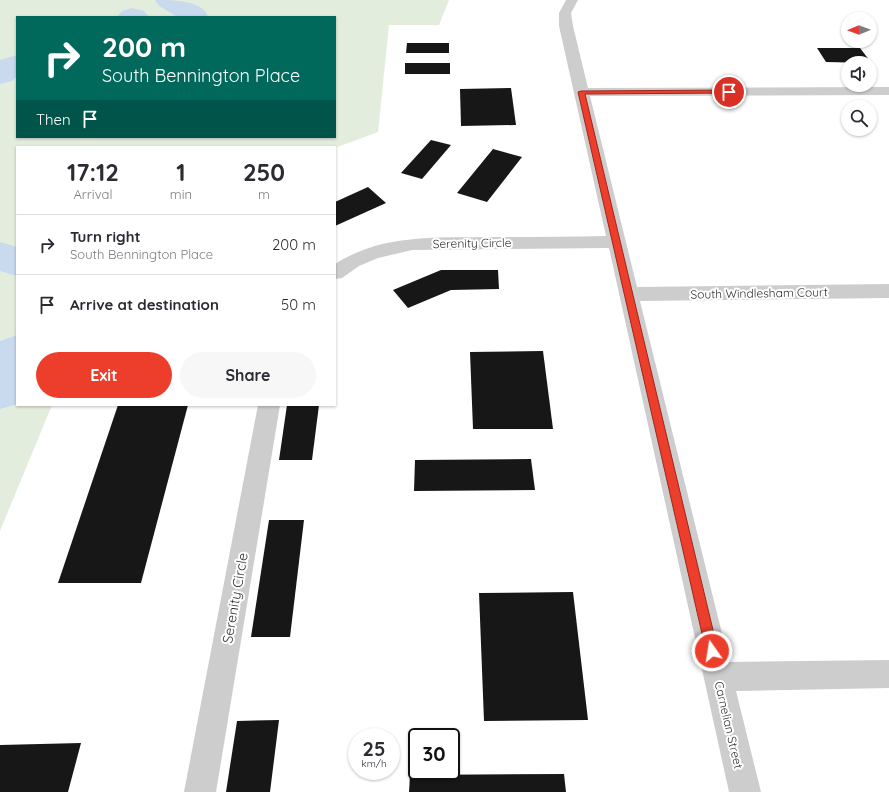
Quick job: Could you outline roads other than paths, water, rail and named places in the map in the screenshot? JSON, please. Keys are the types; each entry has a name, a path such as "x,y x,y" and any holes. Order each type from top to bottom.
{"street":[{"name":"Carnelian Street","path":"572,0 565,13 566,26 745,792"},
{"path":"581,92 889,91"},
{"name":"Serenity Circle","path":"336,272 364,256 391,248 412,244 616,242"},
{"name":"South Windlesham Court","path":"628,294 889,292"},
{"name":"Serenity Circle","path":"200,792 269,406"},
{"path":"718,677 889,674"}],"waterway":[{"path":"169,0 192,12 193,16"},
{"path":"0,74 4,70 16,65"},
{"path":"0,256 16,262"},
{"path":"0,390 11,372 16,356"}]}
